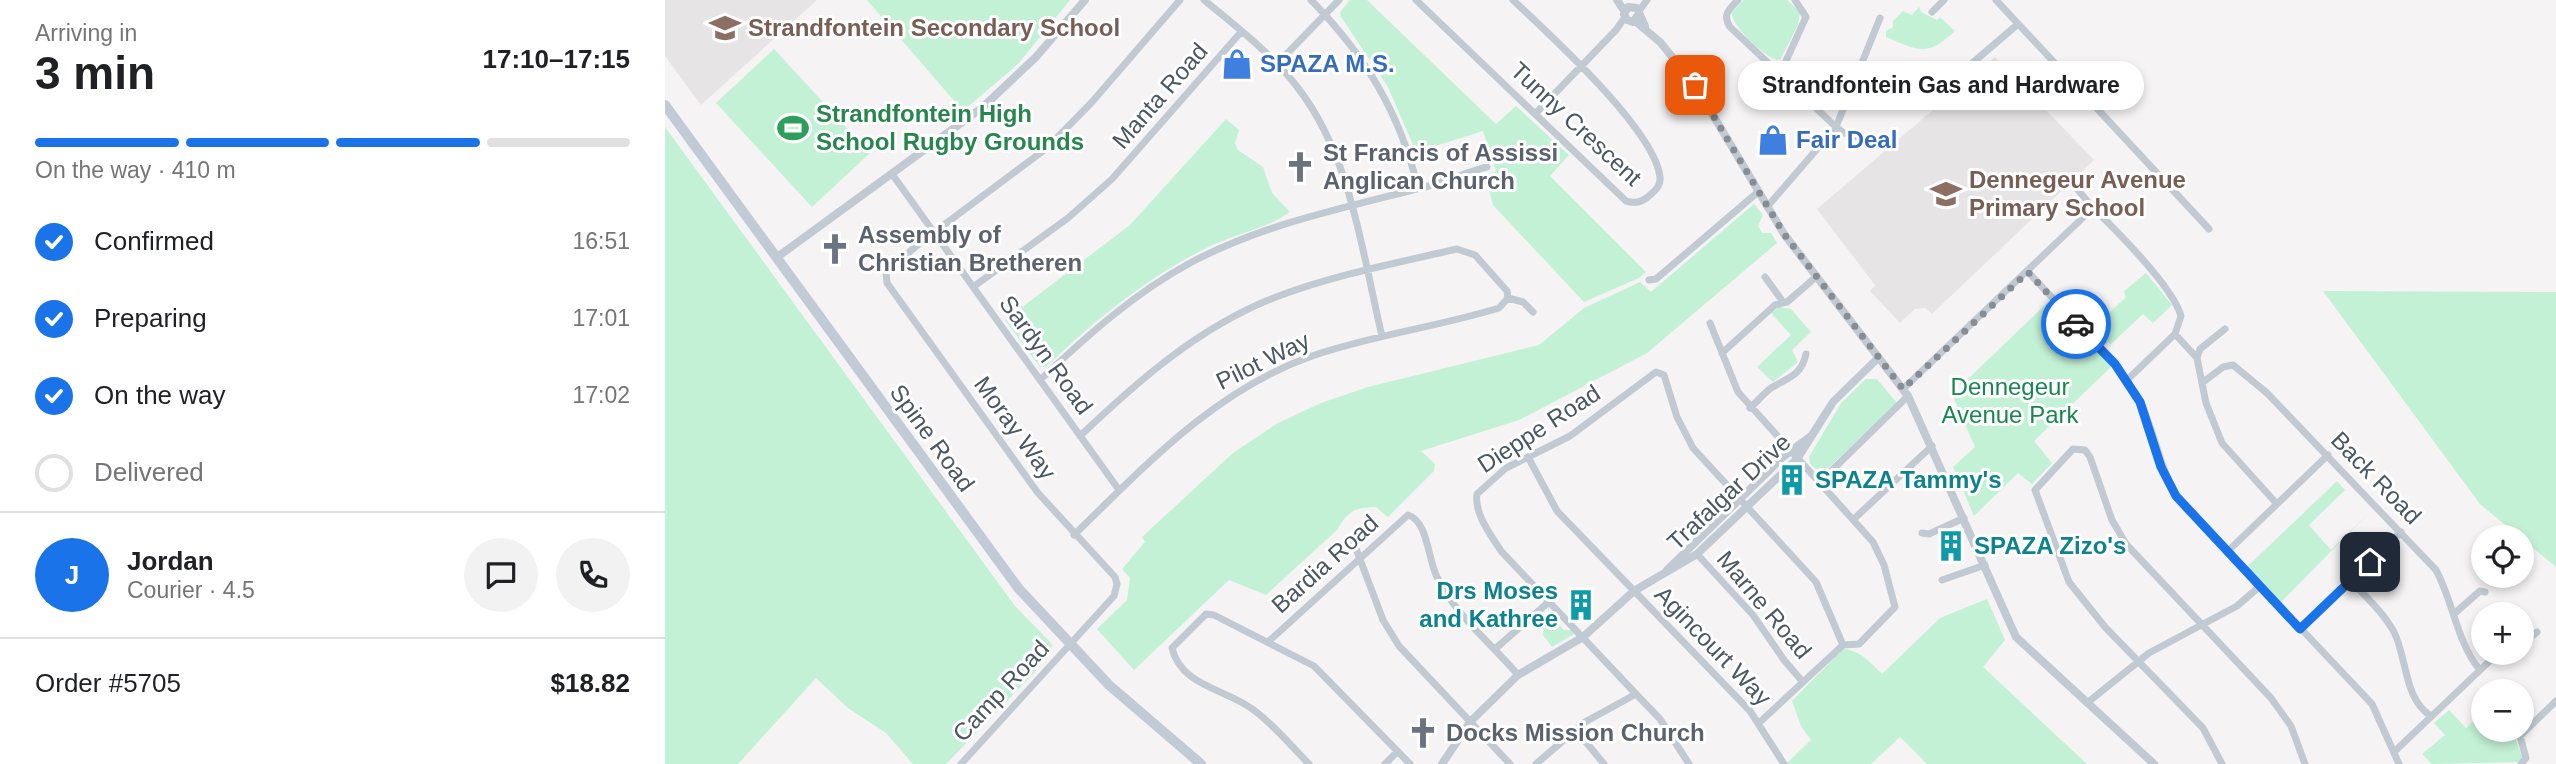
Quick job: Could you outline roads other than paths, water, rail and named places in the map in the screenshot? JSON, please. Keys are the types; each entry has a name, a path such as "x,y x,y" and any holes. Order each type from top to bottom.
{"main road":[{"name":"Spine Road","path":"665,105 993,558 1069,643 1134,708 1201,764"}],"street":[{"path":"776,258 1004,89 1085,0"},
{"name":"Moray Way","path":"1069,643 1117,590 1115,578 1038,493 887,283 888,268 1053,142 1092,102 1179,0"},
{"path":"1204,0 1277,64 1300,90 1328,136 1351,205 1382,336"},
{"path":"1311,0 1356,49 1388,101 1405,140 1418,188"},
{"path":"1277,64 1339,0"},
{"name":"Tunny Crescent","path":"1416,0 1626,201 1640,202 1656,190 1659,174 1651,155 1626,117 1581,66 1513,0"},
{"path":"1617,0 1647,29 1695,85 1767,207 1906,393 2016,637 2154,764"},
{"path":"1535,114 1645,0"},
{"path":"1738,0 1727,12 1726,19 1836,127 1844,133 1879,144"},
{"path":"1780,74 1806,16 1804,9 1795,0"},
{"path":"1932,12 1944,0"},
{"path":"1996,0 2209,229"},
{"path":"1767,207 1836,127 1880,18"},
{"path":"1861,66 1913,86 1936,88 1949,83 2018,24"},
{"name":"Manta Road","path":"973,288 1068,218 1112,179 1241,32"},
{"path":"1772,104 1790,84"},
{"path":"1040,380 1111,316 1189,264 1257,232 1487,167"},
{"name":"Sardyn Road","path":"891,174 1119,490"},
{"path":"2073,184 2119,233 2175,302 2181,320 2175,334 2127,380"},
{"path":"1649,280 1656,279 1758,192"},
{"path":"1820,482 2093,208"},
{"path":"1080,436 1146,374 1192,341 1274,298 1366,270 1464,249 1475,255 1503,285 1508,298 1523,302 1533,312"},
{"path":"2028,272 2127,380 2140,402 2161,467 2176,496 2372,705 2399,764"},
{"path":"1722,353 1775,305 1791,300 1816,276"},
{"path":"1766,277 1783,302"},
{"name":"Pilot Way","path":"1074,535 1189,426 1241,390 1310,356 1489,311 1504,305 1508,298"},
{"path":"1710,323 1738,392 1797,459 1855,518 1873,542 1884,565 1895,607 1859,644 1843,645 1760,722"},
{"path":"2225,329 2200,349 2197,358 2206,402 2222,443 2276,503"},
{"path":"2175,334 2197,358"},
{"path":"1750,408 1769,389 1796,375 1804,366 1806,354"},
{"name":"Trafalgar Drive","path":"1442,764 1470,722 1518,674 1583,637 1634,591 1697,554 1797,459 1833,402 1878,358"},
{"name":"Back Road","path":"2202,383 2227,365 2238,367 2327,455 2436,570 2469,653 2480,670"},
{"name":"Dieppe Road","path":"1549,601 1501,551 1481,514 1477,495 1496,475 1578,431 1656,373 1664,375 1677,417 1693,448 1739,499"},
{"name":"Trafalgar Drive","path":"1665,572 1790,451 1813,435"},
{"path":"1855,518 1932,446"},
{"path":"2222,764 2203,728 2097,617 2069,582 2037,498 2038,485 2073,449 2085,450 2090,457 2112,520 2133,554 2287,719 2305,764"},
{"path":"2227,552 2327,455"},
{"name":"Agincourt Way","path":"1528,457 1557,510 1760,722 1784,764"},
{"path":"1739,499 1816,582 1843,645"},
{"name":"Bardia Road","path":"1268,642 1408,515 1415,518 1422,531 1431,565 1444,591 1495,649"},
{"path":"1922,533 1929,534 1964,518"},
{"path":"2300,629 2401,532"},
{"path":"1352,538 1383,620 1399,646 1510,764"},
{"name":"Marne Road","path":"1697,554 1762,626 1784,660 1802,681"},
{"path":"1942,580 1985,565"},
{"path":"2351,581 2387,620 2400,647 2410,686 2424,711 2431,716"},
{"path":"2087,703 2139,661 2241,603 2260,586"},
{"path":"2455,613 2480,591 2485,592"},
{"path":"1518,674 1495,649 1549,601 1660,719 1689,764"},
{"path":"1309,764 1247,705 1203,685 1178,664 1172,648 1210,613 1314,666 1410,764"},
{"name":"Camp Road","path":"961,764 1069,643"},
{"path":"2394,751 2485,665"},
{"path":"1536,764 1576,730 1636,694"},
{"path":"2534,719 2556,701"},
{"path":"1576,730 1604,764"},
{"path":"2519,742 2526,762"},
{"path":"1385,764 1397,752"}],"place":[{"name":"Strandfontein Secondary School","path":"725,28"},
{"name":"SPAZA M.S.","path":"1237,64"},
{"name":"Strandfontein Gas and Hardware","path":"1695,85"},
{"name":"Strandfontein High School Rugby Grounds","path":"793,128"},
{"name":"Fair Deal","path":"1773,140"},
{"name":"St Francis of Assissi Anglican Church","path":"1300,167"},
{"name":"Dennegeur Avenue Primary School","path":"1946,194"},
{"name":"Assembly of Christian Bretheren","path":"835,249"},
{"name":"SPAZA Tammy's","path":"1792,480"},
{"name":"SPAZA Zizo's","path":"1951,546"},
{"name":"Drs Moses and Kathree","path":"1581,605"},
{"name":"Docks Mission Church","path":"1423,733"}],"park label":[{"name":"Dennegeur Avenue Park","path":"2010,401"}]}
